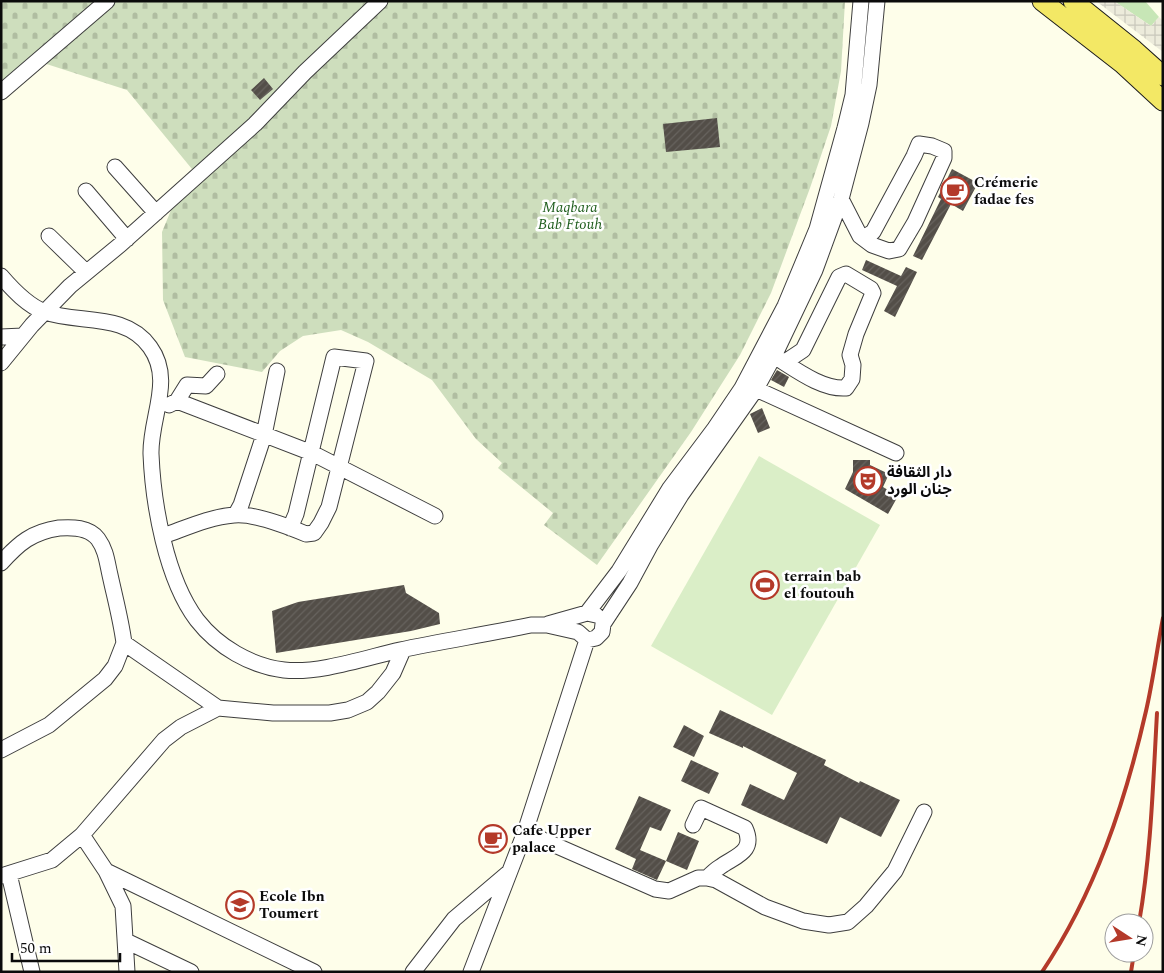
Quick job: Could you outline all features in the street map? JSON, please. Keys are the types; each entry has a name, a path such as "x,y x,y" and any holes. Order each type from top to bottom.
{"main road":[{"path":"1042,1 1123,64 1163,101"},
{"path":"1073,1 1163,76"}],"street":[{"path":"1,92 107,1"},
{"path":"1,363 45,312 86,272 156,213 255,124 305,72 380,1"},
{"path":"824,231 837,162 853,95 861,1"},
{"path":"547,625 596,638 602,632 603,624 630,583 650,544 681,495 756,389 774,356 786,306 841,199 862,123 870,85 878,1"},
{"path":"841,199 860,236 872,245 888,251 899,249 916,222 944,158 944,151 932,146 919,144 873,232 863,238"},
{"path":"115,167 156,213"},
{"path":"86,191 127,238"},
{"path":"48,236 86,272"},
{"path":"471,972 525,832 583,636 577,623 618,571 670,488 742,388 774,356 804,350 839,277 846,274 871,289 873,293 856,334 850,355 853,365 852,379 846,388 835,389 797,371 774,356"},
{"path":"1,276 29,304 45,312 98,319 113,323 141,338 150,346 160,370 162,385 151,451 154,497 163,536 180,589 197,619 219,642 237,654 254,662 284,670 304,670 322,668 531,625 547,625 585,614 598,615 603,624"},
{"path":"1,337 23,336"},
{"path":"163,536 206,520 236,514 306,534 314,533 321,524 329,507 366,361 334,357 312,453 296,514 290,528"},
{"path":"236,514 241,505 264,435 277,371"},
{"path":"158,409 177,401 187,385 206,386 217,374"},
{"path":"756,389 896,453"},
{"path":"177,401 312,453 435,516"},
{"path":"1,563 23,541 37,533 66,527 88,530 98,538 105,552 121,620 124,643 115,666 105,679 49,725 1,750"},
{"path":"124,643 218,708 272,713 330,713 348,710 367,702 378,692 393,673 403,650"},
{"path":"32,972 5,875 52,860 82,835 164,740 180,727 218,708"},
{"path":"693,825 701,808 745,828 749,837 748,846 742,854 720,867 707,878"},
{"path":"525,832 655,889 670,891 698,878 707,878 716,880 765,907 803,921 829,925 848,922 866,906 895,871 924,812"},
{"path":"82,835 106,871 123,906 128,972"},
{"path":"106,871 314,972"},
{"path":"413,972 454,919 508,872"},
{"path":"126,941 190,972"}],"green space":[{"name":"Maqbara Bab Ftouh","path":"1,1 845,1 841,71 831,126 771,293 740,355 691,432 597,565 544,525 553,513 498,468 502,463 476,439 432,380 368,342 341,330 303,336 280,351 262,372 185,357 163,300 162,232 174,203 201,180 127,90 31,59 1,82"},
{"path":"1114,1 1145,1 1159,17 1151,26"},
{"name":"terrain bab el foutouh","path":"759,456 880,525 772,715 651,646"}],"shaded area":[{"path":"1096,1 1114,1 1151,26 1159,17 1163,21 1161,43 1163,52"}],"building":[{"path":"264,78 273,89 260,100 251,90"},
{"path":"717,118 720,147 666,152 663,124"},
{"path":"952,169 978,183 963,211 951,204 922,260 913,256 941,199 938,197"},
{"path":"866,260 901,276 906,267 917,272 895,317 884,311 897,286 862,270"},
{"path":"777,370 789,377 784,387 771,380"},
{"path":"762,408 770,428 758,433 750,414"},
{"name":"دار الثقافة جنان الورد","path":"853,460 870,460 870,465 889,474 883,487 898,496 888,514 845,489 853,472"},
{"path":"404,585 406,593 439,613 440,624 411,631 276,653 272,611 298,602"},
{"path":"720,710 826,760 824,765 859,783 860,781 900,800 881,837 840,817 827,844 741,805 750,784 784,800 797,773 743,746 743,748 709,733"},
{"path":"684,725 704,736 694,757 673,747"},
{"path":"691,760 719,773 709,794 681,781"},
{"path":"639,796 671,810 661,831 650,827 640,850 666,861 657,880 632,869 636,859 615,849"},
{"path":"678,832 699,841 687,870 666,861"}],"railway":[{"path":"1042,972 1078,911 1093,879 1118,813 1146,711 1163,618"},
{"path":"1141,913 1149,845 1157,713"},
{"path":"1131,972 1132,963"}],"place":[{"name":"Crémerie fadae fes","path":"955,191"},
{"name":"دار الثقافة جنان الورد","path":"868,481"},
{"name":"terrain bab el foutouh","path":"765,585"},
{"name":"Cafe Upper palace","path":"493,839"},
{"name":"Ecole Ibn Toumert","path":"240,905"}]}
